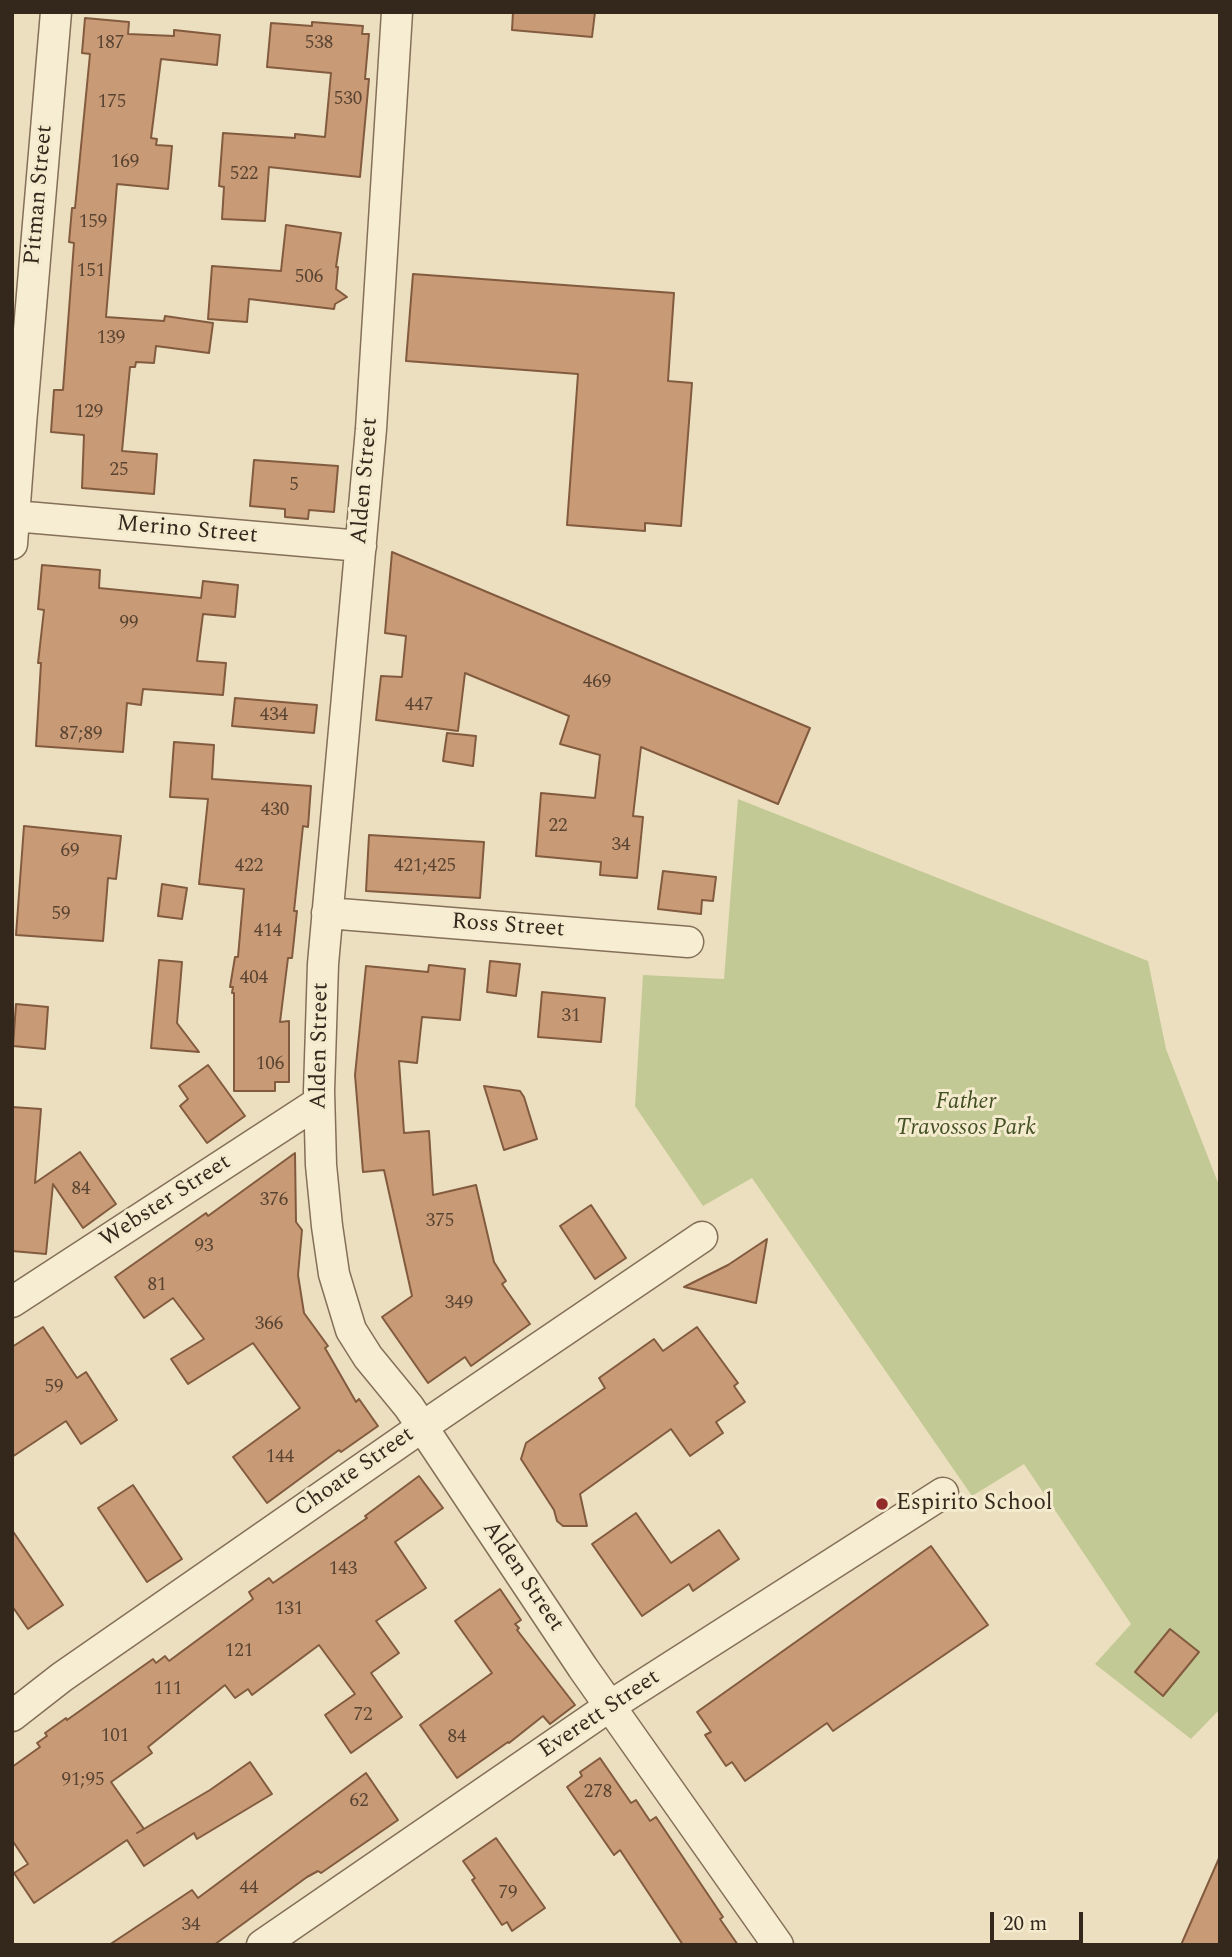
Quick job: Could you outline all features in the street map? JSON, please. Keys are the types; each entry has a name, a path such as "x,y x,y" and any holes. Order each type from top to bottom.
{"street":[{"name":"Pitman Street","path":"13,530 16,423 56,12"},
{"name":"Alden Street","path":"397,12 371,429 323,964 319,1102 321,1165 334,1274 352,1330 368,1357 409,1407 610,1706 778,1945"},
{"name":"Merino Street","path":"13,530 360,546"},
{"name":"Ross Street","path":"327,913 688,942"},
{"name":"Webster Street","path":"12,1302 319,1102"},
{"name":"Choate Street","path":"12,1716 62,1677 422,1427 702,1237"},
{"name":"Everett Street","path":"262,1945 610,1706 943,1493"}],"green space":[{"name":"Father Travossos Park","path":"738,799 1148,961 1166,1049 1220,1188 1220,1709 1191,1739 1095,1664 1131,1624 1024,1464 972,1496 752,1178 703,1206 635,1106 643,975 724,979"}],"building":[{"path":"513,12 595,12 592,37 512,30"},
{"path":"85,18 129,22 128,34 174,36 174,30 220,35 217,65 161,59 151,138 157,139 156,145 172,146 168,189 117,184 106,317 164,321 165,316 213,323 209,353 156,346 154,363 136,362 135,367 130,367 122,451 157,454 154,494 82,488 84,435 51,432 54,390 63,390 74,243 69,242 72,208 75,208 90,54 82,53"},
{"path":"312,22 363,26 362,34 369,34 365,79 369,79 360,177 269,167 265,221 222,219 224,187 219,186 223,133 295,138 295,134 325,137 331,73 267,67 271,23 312,26"},
{"path":"286,225 341,233 336,289 347,297 335,304 334,309 249,299 247,322 208,319 212,266 281,271"},
{"path":"413,274 674,293 668,381 692,383 681,526 645,523 645,531 567,525 578,374 406,361"},
{"path":"254,460 338,466 334,512 309,510 308,519 285,517 285,509 250,506"},
{"path":"392,552 810,728 778,804 641,747 633,816 643,817 637,878 600,875 601,862 536,856 541,793 595,798 600,755 560,744 569,716 465,673 458,731 376,720 381,676 402,677 406,636 385,633"},
{"path":"42,565 100,570 99,588 201,598 203,581 238,585 235,617 203,614 197,661 226,663 223,695 143,689 141,705 127,703 123,752 36,746 41,663 38,663 44,610 38,609"},
{"path":"235,698 317,705 314,733 232,726"},
{"path":"447,733 476,736 473,766 443,761"},
{"path":"174,742 214,745 212,779 311,786 308,827 303,826 292,958 288,958 280,1022 289,1021 289,1082 275,1082 275,1091 234,1091 234,993 233,987 230,987 235,957 238,957 244,889 199,884 208,799 170,797"},
{"path":"24,826 121,836 116,879 108,878 103,941 16,935"},
{"path":"369,835 484,842 480,898 366,891"},
{"path":"663,871 716,877 713,901 702,900 701,914 658,909"},
{"path":"162,884 187,888 182,919 158,916"},
{"path":"159,960 182,962 177,1023 199,1052 151,1048"},
{"path":"490,961 520,964 516,996 487,992"},
{"path":"429,965 465,969 460,1020 422,1017 417,1063 399,1061 404,1133 429,1131 433,1195 476,1185 494,1262 506,1281 502,1284 530,1324 471,1366 465,1357 428,1383 382,1317 412,1296 384,1170 363,1172 355,1075 366,966 428,972"},
{"path":"542,992 605,998 601,1042 538,1037"},
{"path":"16,1004 48,1007 45,1049 13,1046"},
{"path":"208,1065 245,1116 207,1143 180,1106 188,1099 179,1086"},
{"path":"484,1086 520,1091 537,1139 504,1150"},
{"path":"12,1107 41,1109 35,1183 80,1152 116,1204 83,1228 53,1184 46,1254 12,1251"},
{"path":"295,1153 296,1222 302,1230 298,1275 304,1313 328,1346 325,1348 356,1402 359,1399 378,1426 341,1452 339,1450 267,1503 233,1457 300,1408 253,1343 188,1384 171,1359 204,1339 173,1298 144,1318 115,1277 206,1213 208,1216"},
{"path":"591,1205 626,1258 595,1279 560,1226"},
{"path":"767,1239 756,1303 684,1287 728,1265"},
{"path":"43,1327 77,1378 86,1372 117,1420 81,1444 66,1421 12,1457 12,1347"},
{"path":"697,1327 738,1383 734,1386 745,1402 716,1422 723,1433 690,1456 671,1429 580,1494 587,1526 563,1526 557,1521 554,1510 521,1459 526,1443 605,1388 599,1378 654,1339 663,1351"},
{"path":"419,1476 443,1508 395,1542 426,1588 376,1621 399,1653 371,1673 402,1717 351,1753 325,1715 355,1694 319,1645 252,1695 248,1689 235,1698 225,1685 148,1747 152,1753 111,1782 144,1829 210,1790 250,1762 272,1794 197,1839 194,1833 144,1866 127,1840 34,1903 14,1873 28,1864 12,1840 12,1767 40,1747 37,1743 47,1736 45,1733 153,1659 156,1663 165,1656 169,1661 253,1599 249,1592 269,1578 273,1583 367,1518 365,1516"},
{"path":"133,1485 182,1559 147,1582 98,1508"},
{"path":"636,1513 671,1563 719,1530 739,1559 693,1591 689,1584 642,1616 592,1544"},
{"path":"12,1530 63,1605 28,1629 12,1606"},
{"path":"931,1546 988,1625 833,1731 827,1723 745,1781 732,1762 726,1766 705,1735 711,1732 697,1712"},
{"path":"500,1589 521,1620 515,1624 519,1628 517,1630 575,1705 550,1724 543,1716 457,1778 420,1725 492,1673 455,1621"},
{"path":"1170,1629 1199,1652 1163,1696 1135,1672"},
{"path":"600,1758 631,1803 636,1800 650,1821 656,1817 723,1917 720,1919 738,1945 683,1945 620,1850 614,1855 567,1787 582,1776 580,1772"},
{"path":"366,1773 398,1820 321,1873 318,1871 307,1877 214,1945 109,1945 192,1890 198,1898"},
{"path":"496,1838 545,1908 512,1931 507,1922 502,1925 472,1880 475,1878 463,1861"},
{"path":"1220,1856 1220,1945 1181,1945"}],"place":[{"name":"Espirito School","path":"882,1504"}]}
